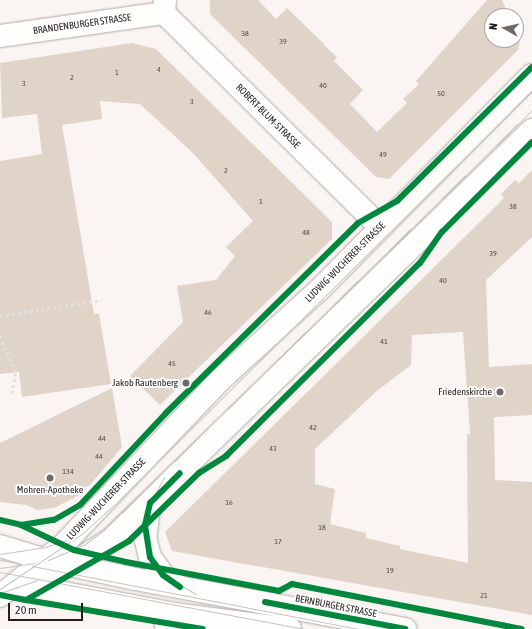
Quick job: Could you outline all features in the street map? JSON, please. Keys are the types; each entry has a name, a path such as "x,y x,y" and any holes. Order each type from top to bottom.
{"street":[{"name":"BRANDENBURGER STRASSE","path":"0,36 165,6"},
{"name":"ROBERT-BLUM-STRASSE","path":"165,6 380,227"},
{"name":"LUDWIG-WUCHERER-STRASSE","path":"6,587 46,560 220,380 320,289 532,75"},
{"path":"6,587 70,565 111,538 150,503 532,130"},
{"path":"150,503 145,537 150,557 163,575 180,587"},
{"name":"BERNBURGER STRASSE","path":"0,546 46,560 70,565 404,629"},
{"path":"6,587 165,620 290,629"}],"path":[{"path":"0,316 102,300"},
{"path":"0,336 16,373 12,394"}],"building":[{"path":"210,0 258,0 276,19 287,8 325,45 323,47 325,46 337,57 334,61 363,90 350,104 377,132 407,103 403,99 419,84 416,81 487,0 502,0 506,8 484,8 484,48 518,48 389,179 376,177 210,14"},
{"path":"132,43 156,49 332,222 332,239 160,405 130,376 183,322 177,286 216,280 235,256 226,247 253,221 193,153 140,104 100,101 102,119 62,125 94,314 99,314 111,384 22,397 19,372 0,374 0,161 42,154 37,114 2,118 0,63"},
{"path":"532,170 532,237 486,280 489,367 532,364 532,415 494,417 495,480 532,482 532,615 172,551 165,532 504,198 501,194 515,180 519,183","holes":["463,332 470,434 467,434 468,563 400,549 400,546 366,538 366,533 330,524 335,489 315,484 315,449 378,390 411,365 412,335"]},
{"path":"112,388 122,447 90,485 81,489 83,493 54,508 37,510 26,505 0,502 0,443"}],"tram line":[{"path":"0,589 83,533 115,504 532,91"},
{"path":"48,560 84,545 104,530 532,110"},
{"path":"164,477 150,503 145,525 147,549 163,575 196,594"},
{"path":"0,554 45,547 66,540"},
{"path":"0,560 18,563"},
{"path":"0,568 34,563"},
{"path":"32,566 360,629"},
{"path":"0,572 305,629"},
{"path":"3,592 37,580"}],"cycle path":[{"path":"21,525 54,520 80,505 166,413 358,223 397,201 532,67"},
{"path":"0,595 26,600 129,541 199,473 226,456 420,263 442,232 532,142"},
{"path":"180,473 150,503 145,525 150,557 163,575 180,587"},
{"path":"0,520 21,525 74,550 126,562 279,591 292,584 522,629"},
{"path":"26,600 203,629"},
{"path":"265,602 405,629"}],"place":[{"name":"Jakob Rautenberg","path":"186,383"},
{"name":"Friedenskirche","path":"500,392"},
{"name":"Mohren-Apotheke","path":"50,478"}]}
